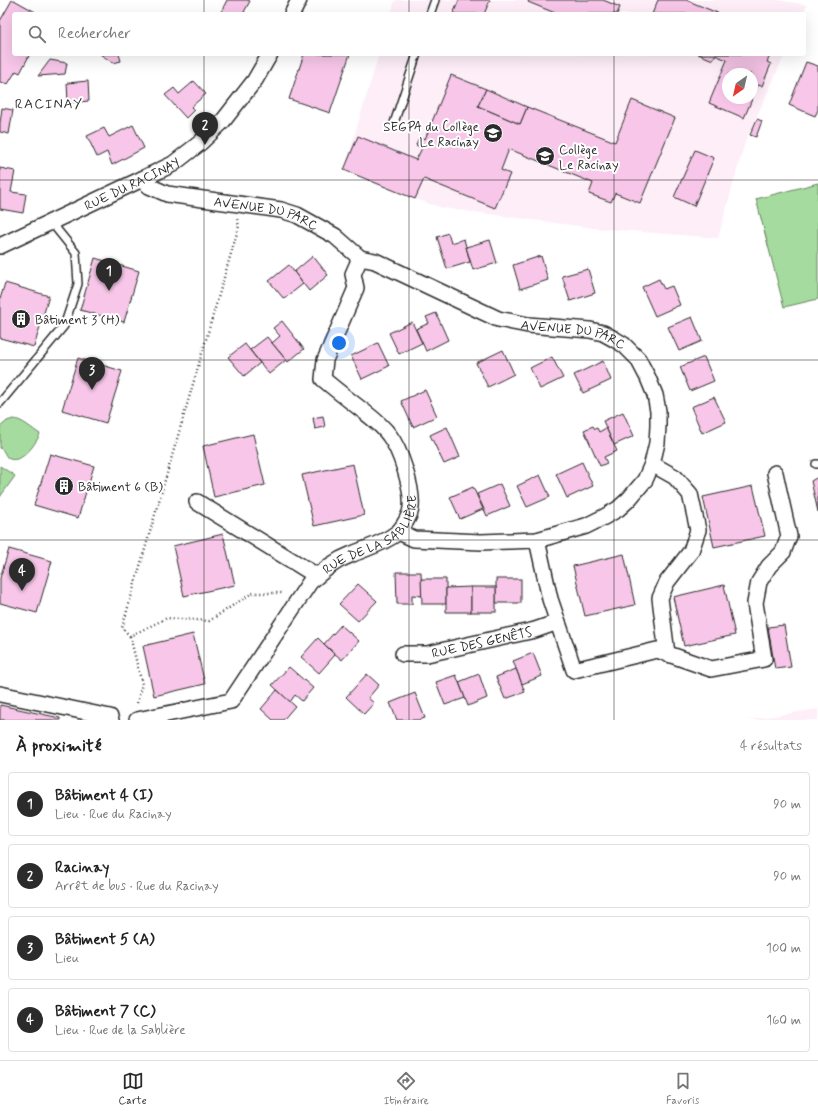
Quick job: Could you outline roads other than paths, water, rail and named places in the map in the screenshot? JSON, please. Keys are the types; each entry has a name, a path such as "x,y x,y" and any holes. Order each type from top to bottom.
{"street":[{"path":"293,12 299,0"},
{"name":"RUE DU RACINAY","path":"0,246 174,164 200,143 237,103 255,80 269,56"},
{"name":"AVENUE DU PARC","path":"142,180 149,186 166,194 281,210 297,215 335,236 360,258 376,260 498,318 528,325 590,330 603,333 624,345 638,359 655,395 658,411 657,443 652,464 645,480 629,499 618,509 586,526 537,540 481,542 414,539 399,532"},
{"name":"RUE DE LA SABLIÈRE","path":"136,713 231,701 310,582 327,567 349,555 384,542 399,532 408,519 412,508 407,476 399,454 389,435 375,421 323,379 325,360 356,288 353,274 360,258"},
{"path":"652,464 675,477 690,494 698,530 691,551 667,582 660,598 667,654"},
{"path":"537,540 550,599 574,670 656,650 711,670 764,659 755,603 759,582 769,566 783,552 789,536 775,473"},
{"path":"198,502 317,576"},
{"name":"RUE DES GENÊTS","path":"403,654 427,654 535,630 558,622"},
{"path":"0,694 111,719"}],"lane":[{"path":"431,12 435,0"},
{"path":"393,126 416,56"},
{"path":"0,403 64,326 78,284 76,253 51,222"}],"place":[{"name":"SEGPA du Collège Le Racinay","path":"493,133"},
{"name":"Racinay","path":"205,145"},
{"name":"Collège Le Racinay","path":"545,156"},
{"name":"Bâtiment 4 (I)","path":"109,291"},
{"name":"Bâtiment 3 (H)","path":"21,319"},
{"name":"Bâtiment 5 (A)","path":"92,390"},
{"name":"Bâtiment 6 (B)","path":"64,486"},
{"name":"Bâtiment 7 (C)","path":"22,591"}],"district":[{"name":"RACINAY","path":"49,103"}]}
